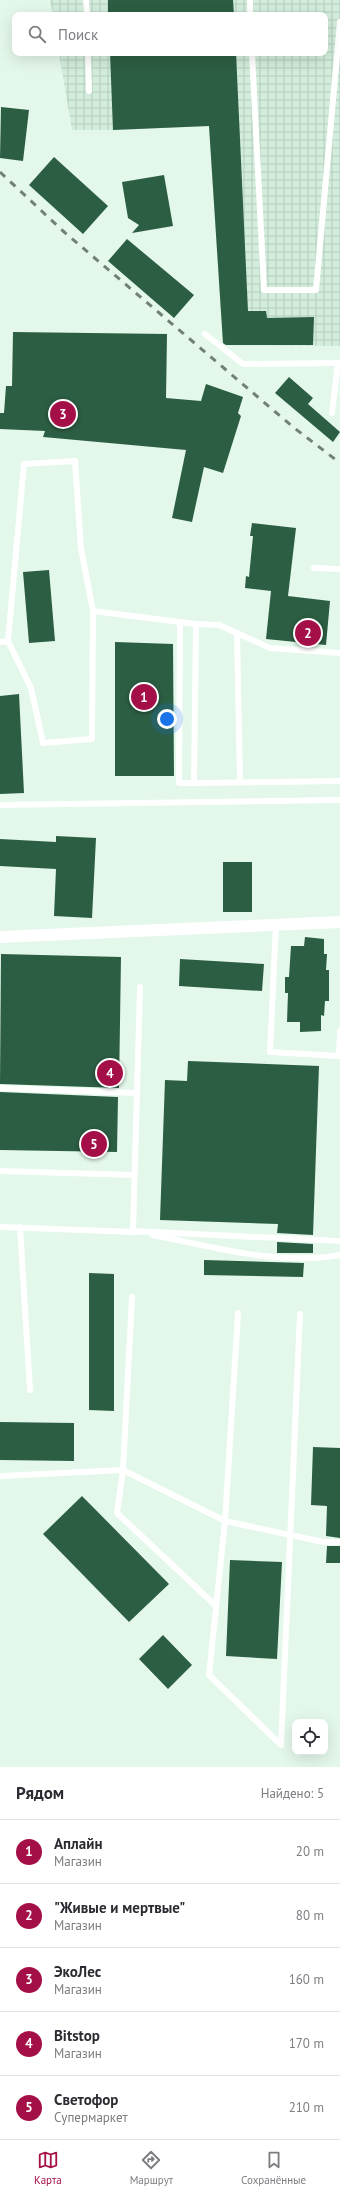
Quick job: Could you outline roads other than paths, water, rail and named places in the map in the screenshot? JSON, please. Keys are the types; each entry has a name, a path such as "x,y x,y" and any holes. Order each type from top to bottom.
{"street":[{"path":"0,937 340,922"}],"lane":[{"path":"86,0 87,12"},
{"path":"250,0 250,12"},
{"path":"252,56 264,290 316,290 340,22"},
{"path":"88,56 90,91"},
{"path":"205,334 243,364 339,363 332,413"},
{"path":"75,461 81,548 93,611 92,739 43,743 31,688 8,641 24,464 75,461"},
{"path":"314,568 340,569"},
{"path":"93,611 196,624 219,625 270,648 340,653"},
{"path":"180,622 179,783 340,781"},
{"path":"194,783 196,624"},
{"path":"237,633 240,782"},
{"path":"0,642 8,641"},
{"path":"0,805 340,800"},
{"path":"276,924 270,1052 339,1056 340,1031"},
{"path":"133,1231 140,987"},
{"path":"0,1088 137,1093"},
{"path":"0,1171 135,1175"},
{"path":"0,1227 133,1231 340,1241"},
{"path":"20,1227 30,1390"},
{"path":"133,1231 258,1256 319,1259 340,1255"},
{"path":"132,1296 122,1470 117,1513 216,1606"},
{"path":"238,1313 225,1521 209,1675 281,1745 300,1314"},
{"path":"2,1476 122,1470 225,1521 323,1542 340,1542"}],"railway":[{"path":"0,172 63,231 293,427 340,463"}],"place":[{"name":"ЭкоЛес","path":"63,414"},
{"name":"\"Живые и мертвые\"","path":"308,633"},
{"name":"Аплайн","path":"144,697"},
{"name":"Bitstop","path":"110,1073"},
{"name":"Светофор","path":"94,1144"}]}
